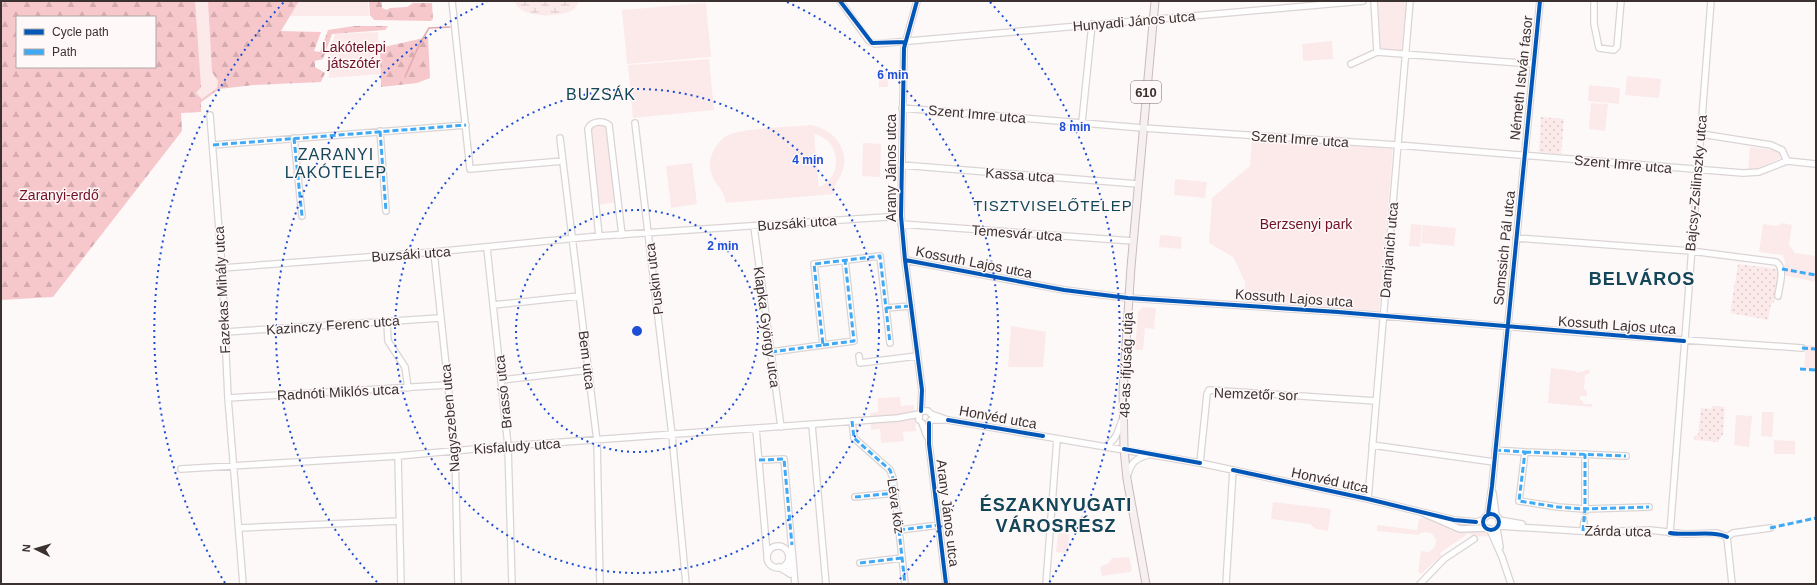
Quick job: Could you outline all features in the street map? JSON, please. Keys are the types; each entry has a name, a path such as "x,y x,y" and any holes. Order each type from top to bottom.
{"main road":[{"name":"48-as ifjúság útja","path":"1146,584 1127,479 1123,415 1124,361 1128,298 1155,1"}],"street":[{"path":"452,1 470,169 563,161"},
{"name":"Hunyadi János utca","path":"840,1 872,43 905,42 1092,24 1363,1"},
{"name":"Arany János utca","path":"917,1 905,42 902,108 901,224 946,584"},
{"path":"1374,1 1377,52"},
{"name":"Damjanich utca","path":"1368,499 1410,1"},
{"name":"Németh István fasor","path":"1524,156 1540,1"},
{"path":"1594,1 1594,24 1598,36 1598,46 1599,48 1614,50 1617,47 1621,1"},
{"name":"Bajcsy-Zsilinszky utca","path":"1670,533 1711,1"},
{"path":"1082,122 1092,24"},
{"path":"1351,64 1377,52 1534,64"},
{"name":"Szent Imre utca","path":"902,108 1143,128 1397,146 1698,170 1753,173 1787,161"},
{"name":"Fazekas Mihály utca","path":"210,115 222,268 228,398 243,584"},
{"path":"600,236 588,129 593,123 602,122 609,125 622,235"},
{"name":"Puskin utca","path":"635,123 672,435 686,584"},
{"path":"213,145 466,125"},
{"path":"380,131 386,211"},
{"path":"1701,134 1771,145 1782,150 1787,161 1816,164"},
{"path":"294,138 302,216"},
{"name":"Bem utca","path":"560,138 597,440 600,584"},
{"name":"Somssich Pál utca","path":"1488,515 1524,156"},
{"name":"Kassa utca","path":"901,165 1138,184"},
{"name":"Buzsáki utca","path":"222,268 487,248 572,238 901,216"},
{"name":"Temesvár utca","path":"901,224 1133,241"},
{"name":"Klapka György utca","path":"754,227 781,427"},
{"path":"1516,238 1691,251 1776,262 1780,264 1782,268 1778,296"},
{"name":"Brassó utca","path":"487,248 508,446 512,584"},
{"name":"Nagyszeben utca","path":"434,252 455,451 458,584"},
{"path":"823,345 814,264 880,256 890,343"},
{"path":"771,352 854,341 845,260"},
{"name":"Kossuth Lajos utca","path":"905,260 1064,290 1128,298 1338,312 1684,341 1802,348"},
{"path":"494,305 579,296"},
{"path":"886,308 911,306"},
{"name":"Kazinczy Ferenc utca","path":"225,332 440,318"},
{"path":"387,322 388,341 405,367 408,388"},
{"path":"859,356 860,363 917,356"},
{"path":"502,380 588,370"},
{"name":"Radnóti Miklós utca","path":"228,398 447,385"},
{"name":"Nemzetőr sor","path":"1200,463 1207,394 1209,390 1376,402"},
{"path":"1105,447 1112,443 1117,436 1123,415"},
{"name":"Honvéd utca","path":"898,418 925,417 948,420 1150,454 1200,463 1368,499 1454,520 1476,522 1483,520"},
{"name":"Kisfaludy utca","path":"181,469 398,456 508,446 898,418"},
{"name":"Léva köz","path":"852,421 854,438 890,470 893,478 905,584"},
{"path":"812,424 826,584"},
{"path":"756,429 767,554 770,564 780,567 793,575"},
{"path":"1046,584 1057,439"},
{"path":"1372,445 1494,462"},
{"path":"1495,450 1626,456"},
{"path":"1525,452 1519,501 1585,510 1649,507"},
{"path":"1127,479 1130,467 1134,461 1140,457 1150,454"},
{"path":"1585,454 1585,510"},
{"path":"398,456 401,584"},
{"path":"759,460 784,459 793,575"},
{"path":"1226,584 1232,470"},
{"name":"Somssich Pál utca","path":"1492,486 1502,557"},
{"path":"855,497 895,493"},
{"name":"Honvéd utca","path":"1423,513 1452,527 1468,530 1488,529 1498,522"},
{"path":"1488,515 1483,520 1502,557 1511,584"},
{"name":"Zárda utca","path":"1488,515 1498,522 1583,531 1638,530 1685,534 1717,533 1727,537 1733,533 1770,528"},
{"path":"239,528 399,521"},
{"path":"1583,531 1584,522"},
{"name":"Arany János utca","path":"899,530 938,525"},
{"path":"1727,537 1732,584"},
{"path":"1420,584 1444,559 1474,539"},
{"path":"766,542 774,546 790,545"},
{"path":"780,567 786,564 789,556 790,545"},
{"path":"767,554 774,546"},
{"path":"781,546 789,556 796,584"},
{"path":"860,563 902,558"}],"green space":[{"name":"Zaranyi-erdő","path":"1,1 195,1 201,87 196,93 202,99 217,88 218,81 212,72 208,1 299,1 281,31 321,32 314,51 320,52 328,30 354,26 388,26 385,30 332,34 323,59 315,61 315,67 325,73 321,82 254,85 219,89 201,102 201,112 181,113 182,131 53,297 1,300"},
{"path":"193,1 210,1 220,81 219,90 202,102 194,94"},
{"path":"299,1 368,1 369,16 289,16"},
{"path":"369,1 380,1 382,3 382,8 387,10 390,8 407,7 413,3 432,3 433,19 431,21 374,20 370,15"},
{"path":"515,1 579,1 574,9 568,12 541,15 524,11 518,7"},
{"path":"1406,1 1402,51 1381,50 1378,2"},
{"path":"706,3 711,57 627,64 622,10"},
{"name":"Lakótelepi játszótér","path":"378,32 380,74 329,78 328,56 335,34"},
{"path":"428,37 430,78 417,83 381,87 380,52 384,47"},
{"path":"1332,41 1333,59 1303,61 1302,44"},
{"path":"709,59 714,110 633,118 628,65"},
{"path":"889,71 888,87 879,87 879,72"},
{"path":"1627,76 1661,79 1659,98 1625,95"},
{"path":"1589,85 1620,88 1619,104 1588,101"},
{"path":"1591,103 1608,104 1605,131 1589,129"},
{"path":"1541,117 1564,119 1561,154 1539,152"},
{"path":"608,120 618,202 596,205 587,122"},
{"path":"810,125 826,130 842,147 844,163 834,194 726,203 723,194 711,174 710,168 712,153 720,141 728,135 744,131","holes":["814,134 830,143 834,151 836,167 833,175 827,182 819,187"]},
{"name":"Berzsenyi park","path":"1252,138 1393,149 1379,311 1245,301 1245,282 1233,257 1209,243 1212,198 1250,166"},
{"path":"863,143 881,144 880,177 862,176"},
{"path":"1750,147 1773,150 1780,153 1781,158 1756,169 1748,170"},
{"path":"692,163 697,204 671,208 666,166"},
{"path":"1175,179 1207,182 1205,198 1174,195"},
{"path":"1783,223 1792,225 1789,245 1795,253 1816,256 1816,282 1783,275 1785,262 1783,255 1759,252 1763,224 1777,226"},
{"path":"1411,224 1422,225 1420,247 1409,246"},
{"path":"1423,225 1456,228 1454,246 1421,243"},
{"path":"1160,235 1182,237 1181,249 1159,247"},
{"path":"1738,264 1779,269 1774,302 1771,304 1768,320 1730,313"},
{"path":"1143,307 1156,308 1154,329 1145,328 1143,350 1135,350 1138,312"},
{"path":"1011,326 1046,332 1043,367 1008,367"},
{"path":"1806,345 1816,346 1816,370 1804,368"},
{"path":"1551,368 1576,371 1577,373 1590,369 1589,374 1585,375 1584,389 1587,391 1587,396 1580,396 1580,400 1583,401 1583,404 1592,404 1592,407 1548,403"},
{"path":"900,397 901,406 914,405 916,431 903,432 904,441 881,443 880,429 871,430 870,413 878,412 878,398"},
{"path":"1712,406 1725,407 1723,434 1718,442 1694,440 1695,435 1698,435 1701,408 1711,409"},
{"path":"1762,412 1774,412 1772,437 1761,436"},
{"path":"1736,415 1752,416 1749,447 1734,445"},
{"path":"1774,440 1795,441 1795,454 1774,454"},
{"path":"1273,502 1331,509 1328,531 1316,529 1310,524 1271,519"},
{"path":"1425,518 1462,532 1482,531 1490,534 1490,536 1473,537 1469,533 1440,553 1441,556 1421,574 1418,571 1421,551 1429,552 1435,547 1436,539 1431,533 1423,532 1418,535 1377,531 1377,525 1417,530 1419,519"},
{"path":"1058,533 1069,534 1068,553 1056,552"},
{"path":"1129,557 1132,569 1130,572 1102,576 1100,567 1109,563 1112,558"}],"waterway":[{"path":"405,77 419,45 429,28 450,27"}],"tunnel":[{"path":"1584,522 1585,512"}],"marked path":[{"path":"213,145 466,125"},
{"path":"380,131 386,211"},
{"path":"294,138 302,216"},
{"path":"771,352 823,345 814,264 880,256 890,343"},
{"path":"823,345 854,341 845,260"},
{"path":"1782,269 1816,275"},
{"path":"886,308 911,306"},
{"path":"1802,348 1816,349"},
{"path":"1800,369 1816,370"},
{"path":"852,421 854,438 890,470 893,478 905,584"},
{"path":"1495,450 1525,452 1519,501 1558,507 1585,509 1649,507"},
{"path":"1525,452 1626,456"},
{"path":"1583,531 1585,509 1585,454"},
{"path":"759,460 784,459 792,545"},
{"path":"855,497 895,493"},
{"path":"1770,528 1816,518"},
{"path":"899,530 939,525"},
{"path":"860,563 902,558"}],"cycle path":[{"path":"840,1 872,43 905,42"},
{"path":"917,1 904,48 901,216 905,260 922,390 921,411"},
{"path":"1488,515 1540,1"},
{"path":"905,260 1064,290 1128,298 1338,312 1684,341"},
{"path":"948,420 1043,436"},
{"path":"929,423 929,444 946,584"},
{"path":"1124,449 1200,463"},
{"path":"1233,470 1368,499 1454,520 1476,522"},
{"path":"1488,514 1494,514 1499,519 1499,522 1497,528 1494,530 1488,530 1483,525 1483,519 1488,514"},
{"path":"1670,533 1707,533 1727,537"}],"district":[{"name":"BUZSÁK","path":"601,94"},
{"name":"ZARANYI LAKÓTELEP","path":"336,163"},
{"name":"TISZTVISELŐTELEP","path":"1053,205"},
{"name":"BELVÁROS","path":"1642,279"},
{"name":"ÉSZAKNYUGATI VÁROSRÉSZ","path":"1056,515"}]}
